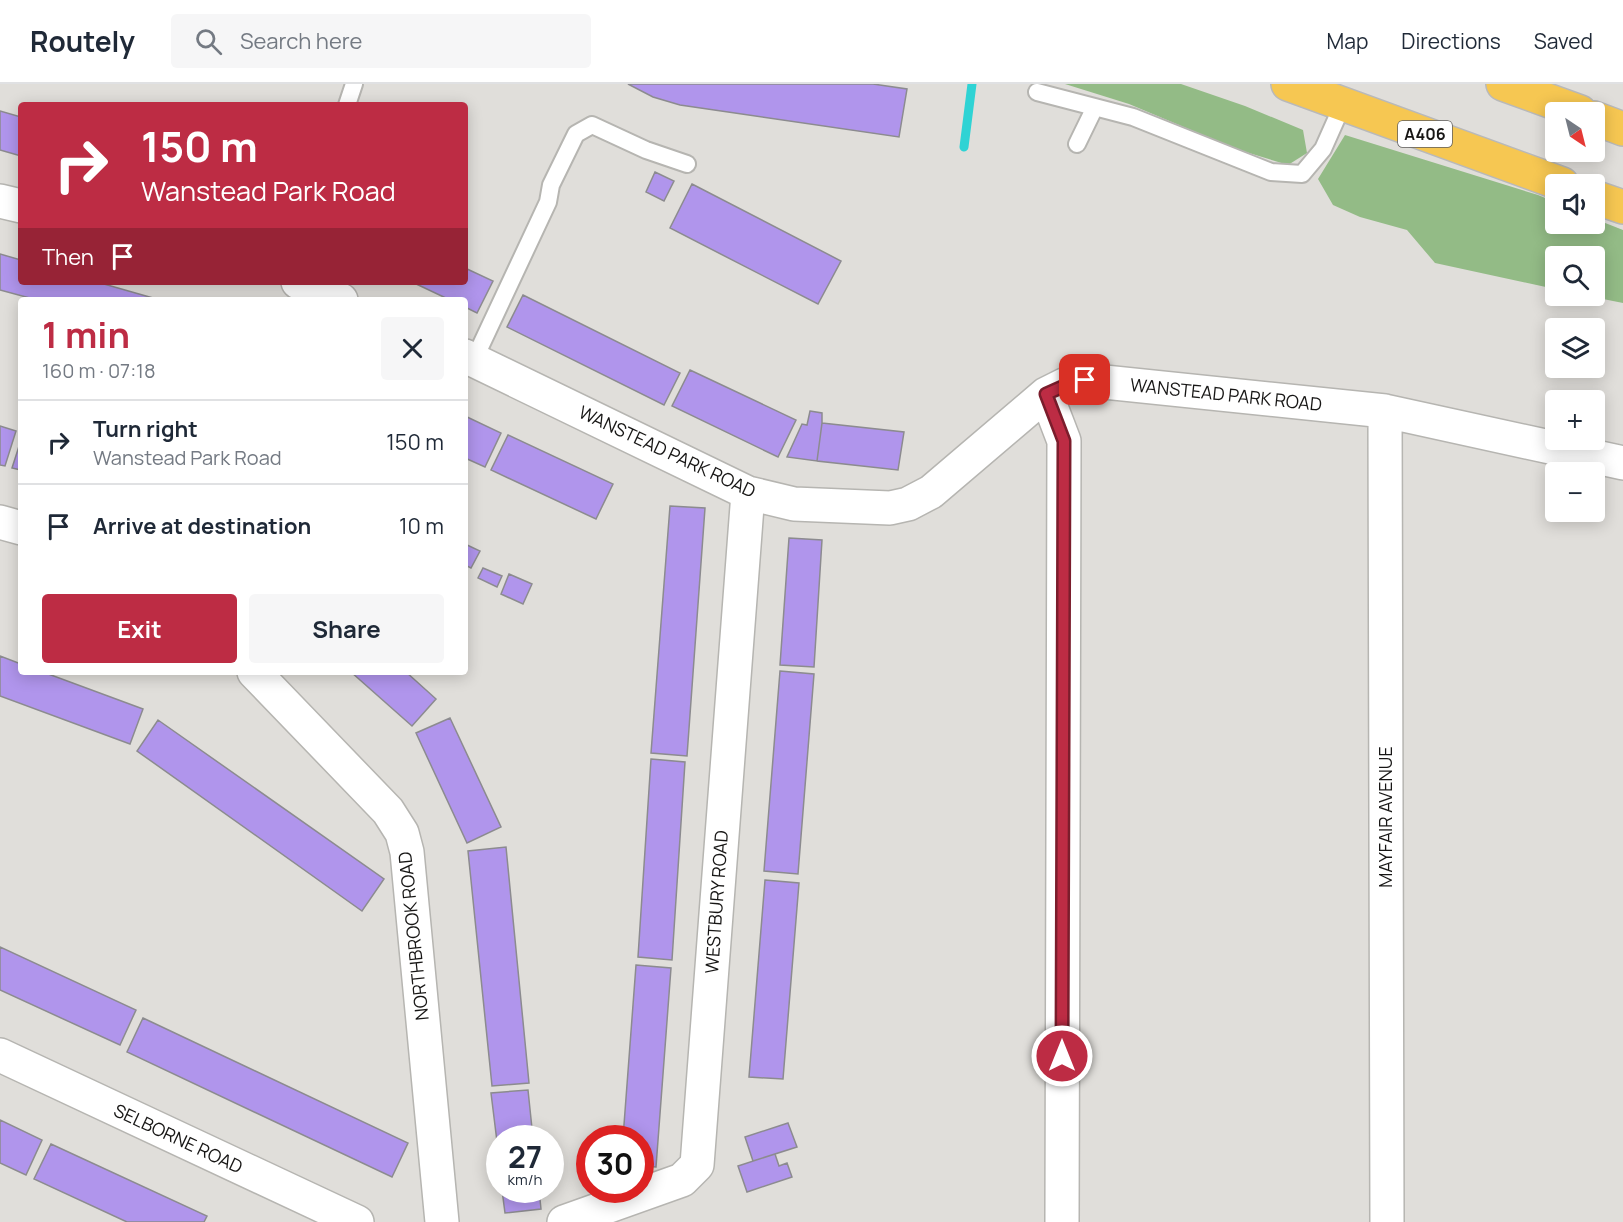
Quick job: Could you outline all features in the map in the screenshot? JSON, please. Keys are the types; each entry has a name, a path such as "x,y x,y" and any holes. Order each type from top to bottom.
{"highway":[{"name":"A406","path":"1288,84 1545,178"},
{"path":"1503,84 1552,102"},
{"path":"1605,122 1623,129"},
{"path":"1605,200 1623,207"}],"street":[{"path":"0,201 18,205"},
{"path":"305,285 334,297"},
{"name":"WANSTEAD PARK ROAD","path":"470,358 748,493 794,504 890,508 908,504 931,492 1046,394 1085,380 1385,411 1623,463"},
{"path":"1046,394 1064,441 1062,1222"},
{"name":"MAYFAIR AVENUE","path":"1385,411 1387,1222"},
{"name":"WESTBURY ROAD","path":"564,1222 682,1180 697,1165 748,493"},
{"path":"0,522 18,527"},
{"name":"NORTHBROOK ROAD","path":"257,675 388,811 402,833 407,852 442,1222"},
{"name":"SELBORNE ROAD","path":"0,1055 357,1222"}],"lane":[{"path":"348,102 354,84"},
{"path":"1037,92 1133,117 1271,172 1302,174 1323,149 1343,104"},
{"path":"1077,144 1095,107"},
{"path":"470,358 548,202 551,185 576,134 592,125 646,150 687,164"}],"green space":[{"path":"1065,84 1181,84 1245,106 1303,130 1307,153 1288,165 1236,149 1129,104"},
{"path":"1345,135 1538,195 1545,198 1545,234 1605,234 1605,223 1623,230 1623,303 1605,299 1605,246 1545,246 1545,287 1435,263 1407,230 1360,217 1333,205 1318,179"}],"building":[{"path":"628,84 873,84 907,89 899,137 680,105 653,97"},
{"path":"0,111 18,116 18,155 0,150"},
{"path":"655,172 674,181 664,201 646,192"},
{"path":"692,184 841,261 818,304 670,228"},
{"path":"0,254 18,259 18,285 108,285 150,297 26,297 0,290"},
{"path":"468,269 493,281 477,313 468,308 468,297 444,297 418,285 468,285"},
{"path":"523,295 680,373 664,405 507,327"},
{"path":"690,370 796,420 778,457 672,406"},
{"path":"810,411 822,413 817,461 787,457 802,424 807,425"},
{"path":"468,417 501,433 485,467 468,459"},
{"path":"822,423 904,432 898,470 817,461"},
{"path":"0,426 16,431 5,466 0,465"},
{"path":"508,435 613,484 596,519 491,470"},
{"path":"18,449 18,469 12,468"},
{"path":"670,506 705,508 687,756 651,753"},
{"path":"789,538 822,540 814,667 780,665"},
{"path":"468,545 480,551 471,568 468,566"},
{"path":"483,568 502,576 497,587 478,578"},
{"path":"509,574 532,584 523,604 501,594"},
{"path":"0,656 18,663 18,675 51,675 143,709 130,744 0,696"},
{"path":"780,671 814,674 798,874 764,871"},
{"path":"354,675 409,675 436,699 412,726"},
{"path":"450,718 501,827 467,843 416,733"},
{"path":"158,720 384,879 362,911 137,751"},
{"path":"651,759 685,762 672,960 638,957"},
{"path":"506,847 529,1083 492,1086 468,851"},
{"path":"765,880 799,883 783,1079 749,1077"},
{"path":"0,947 136,1010 120,1045 0,990"},
{"path":"636,965 671,968 656,1167 654,1167 654,1125 624,1125"},
{"path":"143,1018 408,1143 392,1177 127,1052"},
{"path":"528,1090 532,1125 495,1125 491,1093"},
{"path":"0,1120 42,1140 26,1175 0,1163"},
{"path":"788,1123 797,1147 753,1161 745,1137"},
{"path":"51,1144 207,1216 204,1222 127,1222 34,1179"},
{"path":"775,1154 779,1166 787,1163 792,1177 747,1192 738,1166"},
{"path":"504,1203 540,1203 541,1209 505,1213"}],"waterway":[{"path":"964,147 972,84"}],"route":[{"path":"1062,1056 1064,441 1046,394 1085,380"}]}
